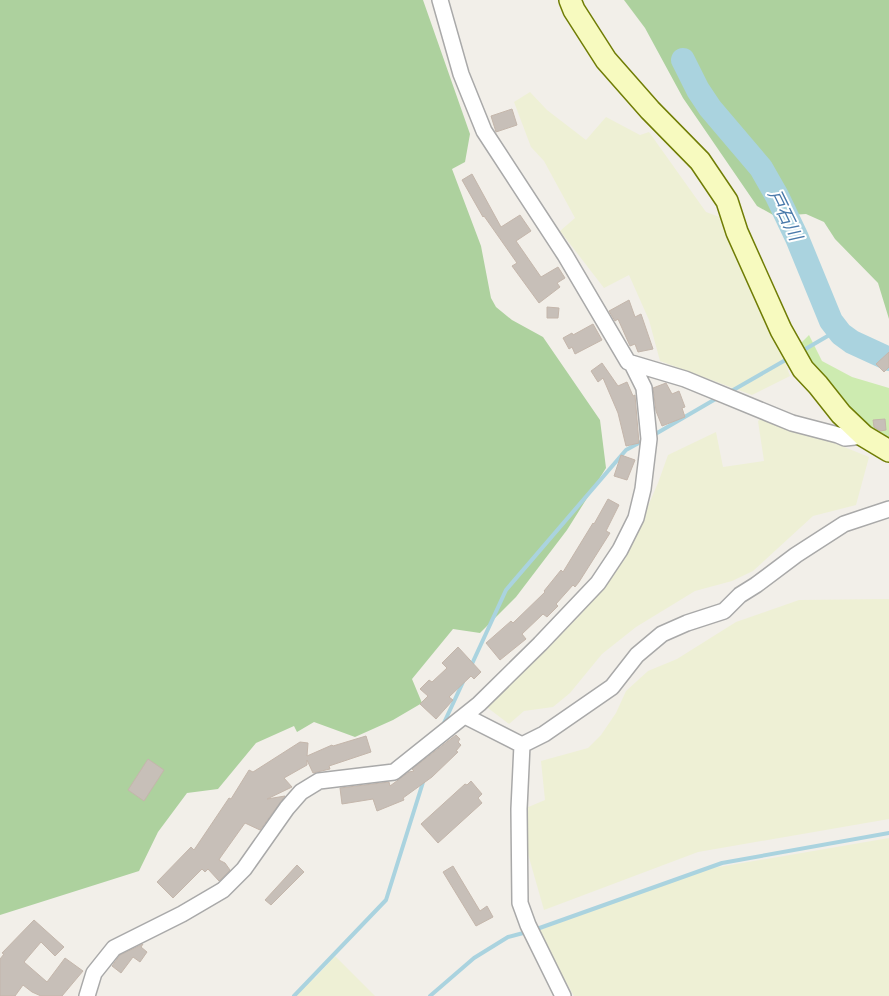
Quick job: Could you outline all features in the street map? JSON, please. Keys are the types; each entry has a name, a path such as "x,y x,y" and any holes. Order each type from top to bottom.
{"street":[{"path":"440,0 461,74 484,131 565,255 628,362 685,379 792,423 845,438 864,436"},
{"path":"570,0 574,10 606,60 650,110 700,161 727,201 737,232 781,330 803,368 841,414 864,436 889,451"},
{"path":"87,996 94,973 114,948 182,914 223,890 244,869 287,808 301,792 319,781 394,772 480,704 598,583 620,550 636,518 643,489 650,439 644,388 632,364"},
{"path":"522,745 544,734 612,687 637,655 662,634 687,623 724,611 740,595 844,524 889,509"},
{"path":"464,716 522,745"},
{"path":"522,745 519,809 520,903 528,925 563,996"}],"green space":[{"path":"0,0 423,0 470,134 465,162 452,169 481,246 491,298 496,307 512,320 543,337 600,420 606,468 567,530 516,597 480,633 453,629 412,679 422,703 393,720 355,737 314,722 297,732 294,726 256,743 218,789 187,793 158,832 139,871 0,915"},
{"path":"624,0 889,0 889,319 878,283 835,239 824,222 806,214 775,216 757,206 683,98 645,28"},
{"path":"530,92 547,110 586,140 606,117 640,135 649,132 706,212 725,219 761,294 790,376 752,395 660,361 649,320 629,275 604,288 560,231 575,218 544,161 531,147 514,102"},
{"path":"809,335 822,361 852,377 889,388 889,441 854,418 798,346"},
{"path":"765,415 869,457 856,505 813,516 753,571 732,581 695,591 636,627 602,654 570,693 553,707 524,711 509,724 484,705 546,650 582,613 625,559 668,455 716,432 723,467 764,461 758,421"},
{"path":"889,599 889,819 698,852 544,910 528,854 526,808 545,800 541,761 588,748 601,735 616,713 626,691 648,671 677,659 736,622 799,600"},
{"path":"889,838 889,996 574,996 537,931 707,869"},
{"path":"335,956 375,996 292,996 316,977"}],"building":[{"path":"512,109 517,125 496,132 491,116"},
{"path":"472,174 501,227 520,215 531,231 516,241 541,277 558,267 565,278 557,283 560,287 539,303 512,266 517,263 483,217 462,180"},
{"path":"629,300 635,317 641,314 653,349 638,352 635,344 630,346 618,319 615,321 609,311"},
{"path":"547,307 559,308 558,318 547,318"},
{"path":"593,324 602,340 575,354 572,347 569,349 563,338 572,333 573,335"},
{"path":"889,352 889,367 884,372 876,364"},
{"path":"602,363 618,386 627,382 633,396 635,395 639,443 626,446 618,413 603,378 598,382 591,371"},
{"path":"666,383 672,394 679,391 685,407 682,408 685,417 662,426 656,411 653,388"},
{"path":"885,419 886,430 880,431 874,427 873,420"},
{"path":"621,455 635,460 627,480 614,476"},
{"path":"608,499 619,505 606,531 610,533 579,582 575,587 573,585 556,604 558,606 547,617 543,614 522,634 526,639 500,660 486,643 511,621 513,623 545,592 561,570 563,572"},
{"path":"458,647 481,672 474,679 471,676 449,697 453,700 436,719 420,704 428,696 420,689 429,680 432,682 447,668 442,663"},
{"path":"456,735 460,739 458,742 461,745 456,751 458,752 432,777 403,798 404,800 377,811 373,799 342,804 340,788 389,782 390,786 409,772 414,771 412,769"},
{"path":"366,736 371,752 329,766 330,769 313,773 307,760 307,765 284,778 292,787 267,799 285,796 260,830 245,823 219,860 225,863 230,870 219,881 208,869 205,872 202,869 173,898 157,882 191,847 194,850 229,798 231,799 249,770 253,772 300,742 308,743 307,756 332,745"},
{"path":"148,759 164,770 144,801 128,790"},
{"path":"471,781 482,794 478,798 482,803 438,843 421,824 465,784 467,785"},
{"path":"297,865 304,872 271,905 265,900"},
{"path":"453,866 480,911 487,906 493,917 476,926 443,872"},
{"path":"34,920 64,947 55,956 41,942 24,962 47,982 65,958 83,971 62,996 41,996 23,985 15,996 0,996 0,959 4,954 2,953"},
{"path":"143,944 141,947 147,952 140,962 133,957 121,973 112,966 120,955"}],"waterway":[{"name":"戸石川","path":"683,60 698,90 710,108 761,168 777,196 797,238 831,321 841,334 852,342 889,359"},
{"path":"802,351 838,330"},
{"path":"728,393 789,358"},
{"path":"652,436 719,397"},
{"path":"471,666 506,590 626,450 646,439"},
{"path":"443,725 463,682"},
{"path":"294,996 386,900 424,779"},
{"path":"534,930 722,863 889,833"},
{"path":"430,996 474,958 508,937 527,932"}]}
